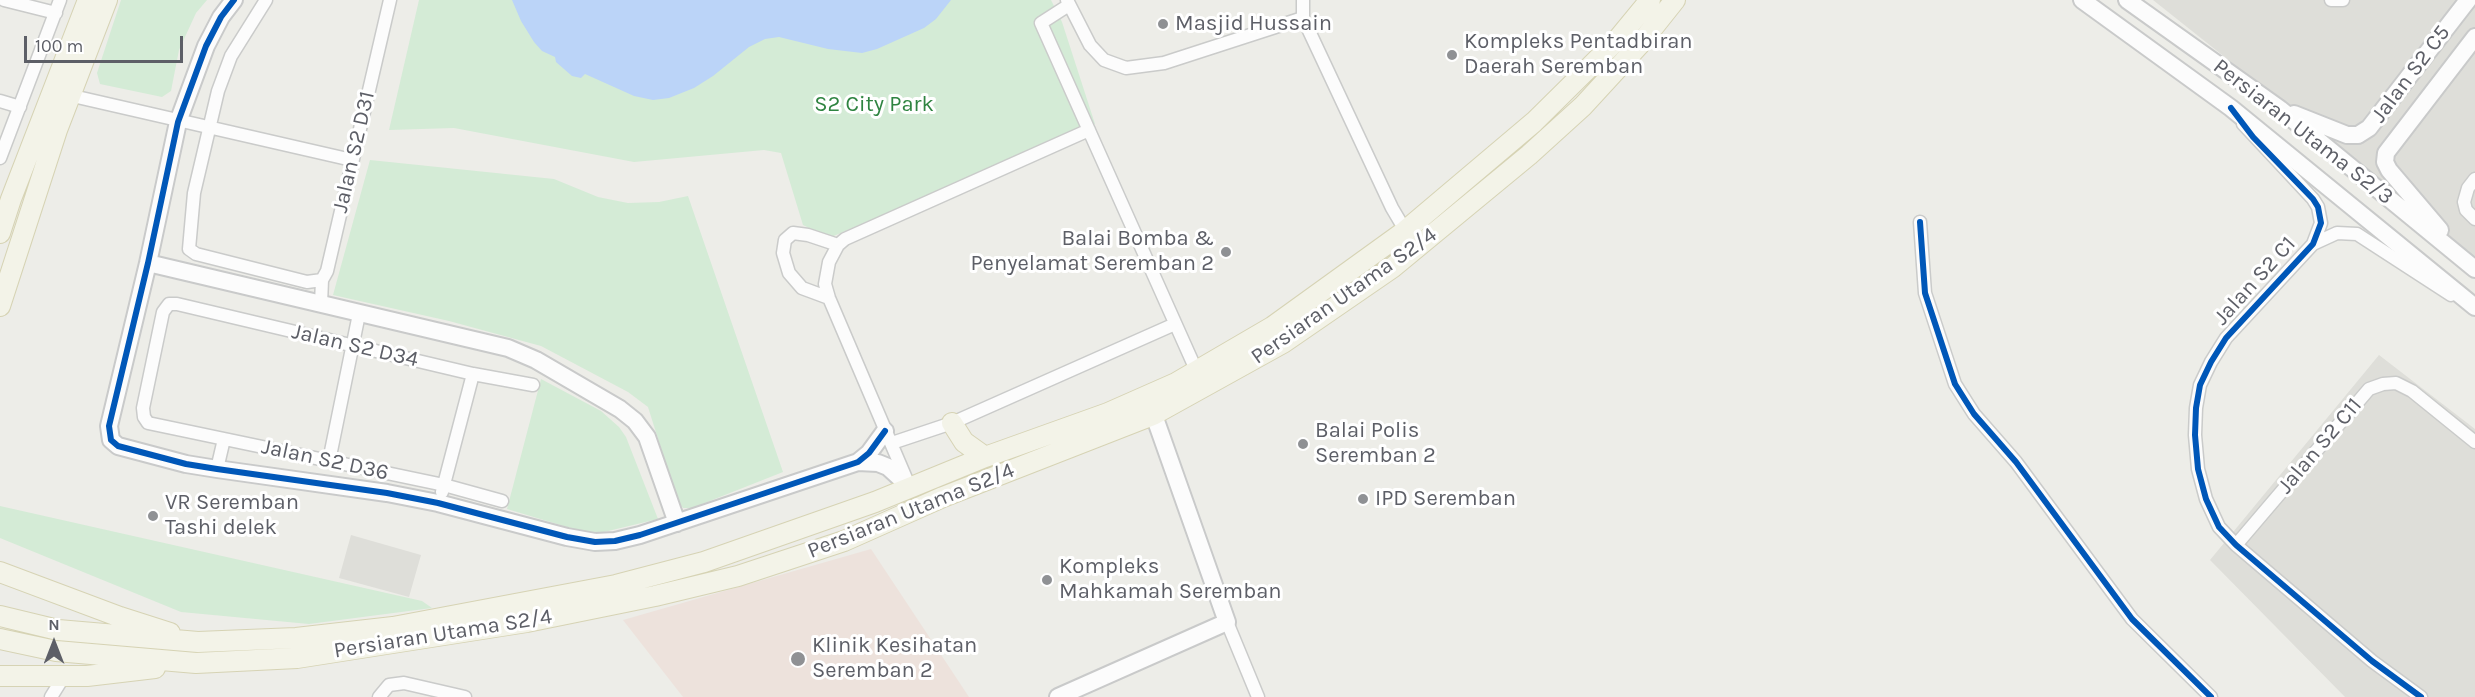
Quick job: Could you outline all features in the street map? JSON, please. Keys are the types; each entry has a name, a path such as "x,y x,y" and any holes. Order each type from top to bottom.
{"main road":[{"path":"0,306 87,0"},
{"path":"0,233 11,199 107,0"},
{"name":"Persiaran Utama S2/4","path":"0,616 58,630 198,642 296,638 393,627 616,585 704,562 875,502 985,457 1108,413 1278,335 1534,122 1617,40 1650,0"},
{"name":"Persiaran Utama S2/4","path":"0,639 56,651 196,663 297,658 527,622 655,596 738,576 844,541 943,497 1153,416 1417,248 1529,155 1583,106 1640,44 1675,0"},
{"path":"952,423 964,442 985,457"},
{"path":"910,487 920,493 943,497"},
{"path":"0,572 120,617 198,642"},
{"path":"0,676 87,676 196,663"}],"street":[{"path":"4,0 56,13"},
{"path":"0,158 60,0"},
{"path":"234,0 221,16 206,46 178,122 148,263 109,426 111,440 118,446 186,464 387,493 438,503 567,537 595,542 615,541 677,523 858,462 888,437 952,423 1175,324"},
{"path":"266,0 231,56 218,91 194,193 189,249 196,254 307,282 322,280"},
{"name":"Jalan S2 D31","path":"321,304 322,280 327,271 390,0"},
{"path":"1303,0 1303,18 1392,208 1417,248"},
{"name":"Persiaran Utama S2/3","path":"2082,0 2230,108 2471,304"},
{"name":"Persiaran Utama S2/3","path":"2127,0 2280,109 2470,265"},
{"path":"2331,0 2343,0"},
{"name":"Jalan S2 C5","path":"2280,109 2348,135 2358,135 2369,128 2468,0"},
{"path":"1197,372 1041,23 1068,3 1090,45 1104,60 1126,68 1142,68 1303,18"},
{"name":"Jalan S2 C5","path":"2470,265 2389,170 2385,162 2390,146 2475,37"},
{"path":"62,94 352,160"},
{"path":"0,101 20,107"},
{"name":"Jalan S2 C1","path":"2230,108 2253,137 2313,199 2321,223 2313,244 2226,338 2200,385 2196,408 2198,470 2206,499 2219,527 2236,546 2372,661 2421,697"},
{"path":"910,487 829,298 825,284 829,262 838,246 855,235 1089,130"},
{"path":"2471,183 2464,202 2466,210 2475,219"},
{"path":"1920,222 1925,293 1955,384 1974,414 2016,462 2133,619 2211,697"},
{"path":"829,298 802,288 789,273 783,253 784,240 793,233 808,235 838,246"},
{"name":"Jalan S2 C1","path":"2313,244 2337,233 2357,234 2444,291 2471,304"},
{"path":"148,263 508,348 536,360 620,409 635,421 647,437 677,523"},
{"name":"Jalan S2 D34","path":"148,423 142,408 163,312 170,304 472,374 533,385"},
{"path":"329,461 359,314"},
{"path":"438,503 472,374"},
{"name":"Jalan S2 C11","path":"2236,546 2369,389 2383,384 2396,383 2412,391 2475,442"},
{"path":"1147,396 1227,622 1258,697"},
{"name":"Jalan S2 D36","path":"148,423 444,486 502,501"},
{"path":"217,469 224,439"},
{"path":"858,462 878,463 888,467 910,487"},
{"path":"1058,697 1227,622"},
{"path":"51,697 64,676"},
{"path":"379,697 389,685 404,683 465,697"}],"shaded area":[{"path":"2153,0 2475,0 2475,256"},
{"path":"2379,355 2475,429 2475,697 2345,697 2210,560"},
{"path":"351,535 421,555 409,597 339,578"},
{"name":"Klinik Kesihatan Seremban 2","path":"871,549 969,697 683,697 623,620"}],"green space":[{"path":"121,0 207,0 196,13 179,50 171,91 162,97 100,84 97,73"},
{"name":"S2 City Park","path":"419,0 1051,0 1062,22 1095,124 829,238 803,225 781,153 764,150 634,162 454,128 389,130"},
{"path":"370,160 554,179 598,197 628,203 659,202 688,196 783,472 692,508 683,508 678,502 648,407 628,392 541,346 449,321 333,295"},
{"path":"541,379 601,411 619,427 626,437 658,519 604,532 587,533 507,509"},
{"path":"0,506 422,601 432,608 309,624 181,612 0,538"}],"water":[{"path":"512,0 951,0 936,19 924,28 877,49 862,53 828,49 779,37 765,39 749,47 694,88 669,98 653,100 634,96 585,74 581,78 572,76 556,62 555,57 542,51 534,42"}],"cycle path":[{"path":"234,0 221,17 206,46 178,122 148,263 109,426 111,440 118,446 186,464 387,493 438,503 567,537 595,542 615,541 640,535 858,462 869,453 885,431"},
{"path":"2231,108 2253,137 2313,199 2318,207 2321,223 2313,244 2226,338 2200,385 2195,435 2198,469 2206,499 2219,527 2236,545 2372,661 2421,697"},
{"path":"1920,222 1925,293 1955,384 1974,414 2016,462 2132,619 2211,697"}],"place":[{"name":"Masjid Hussain","path":"1163,24"},
{"name":"Kompleks Pentadbiran Daerah Seremban","path":"1452,55"},
{"name":"Balai Bomba & Penyelamat Seremban 2","path":"1226,252"},
{"name":"Balai Polis Seremban 2","path":"1303,444"},
{"name":"IPD Seremban","path":"1363,499"},
{"name":"VR Seremban Tashi delek","path":"153,516"},
{"name":"Kompleks Mahkamah Seremban","path":"1047,580"},
{"name":"Klinik Kesihatan Seremban 2","path":"798,659"}]}
